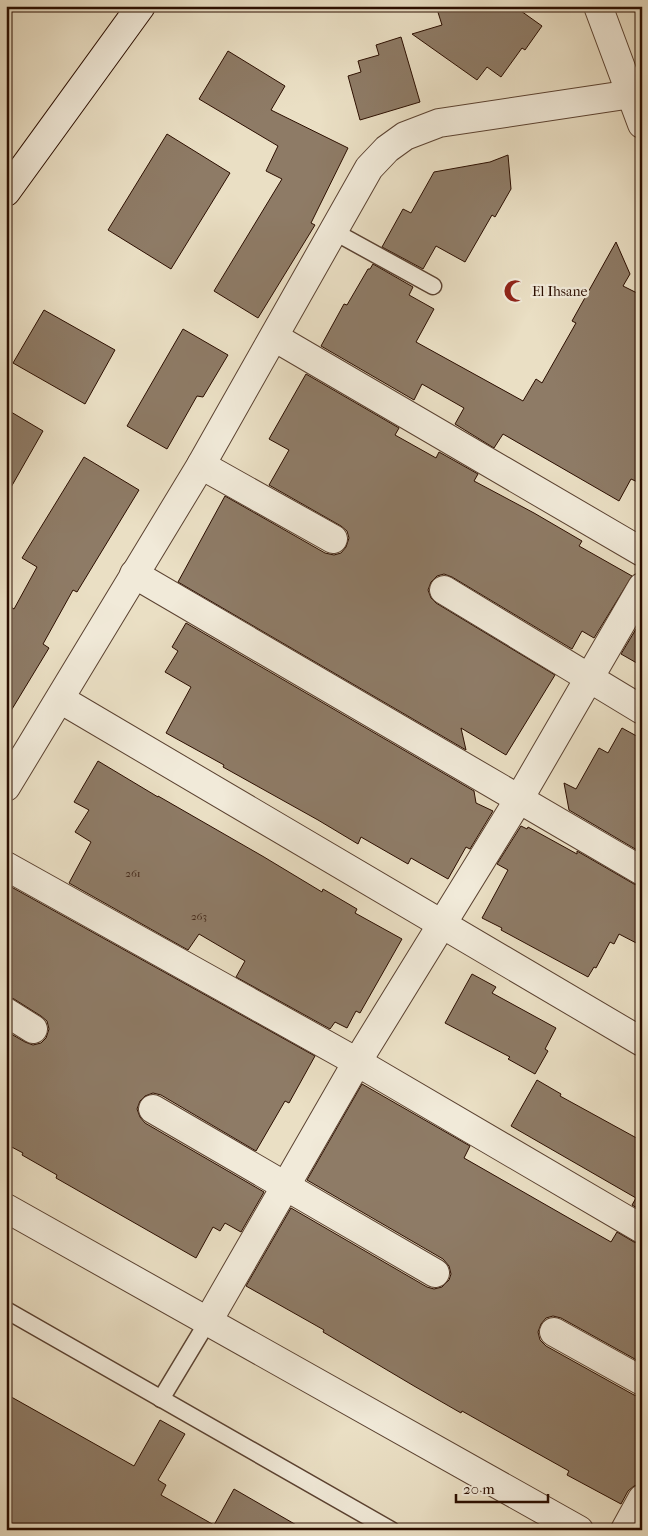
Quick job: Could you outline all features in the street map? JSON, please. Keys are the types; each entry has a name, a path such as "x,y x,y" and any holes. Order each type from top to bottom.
{"street":[{"path":"6,192 141,6"},
{"path":"598,6 637,93 642,124"},
{"path":"6,787 201,465 369,168 388,149 405,136 439,123 637,93"},
{"path":"274,337 642,552"},
{"path":"201,465 333,539"},
{"path":"134,574 642,871"},
{"path":"208,1321 357,1062 519,799 642,587"},
{"path":"444,590 642,710"},
{"path":"60,699 642,1042"},
{"path":"6,866 357,1062 642,1229"},
{"path":"6,1012 33,1029"},
{"path":"153,1109 435,1274"},
{"path":"6,1208 208,1321 552,1523 579,1530"},
{"path":"554,1332 642,1381"},
{"path":"624,1530 642,1499"}],"lane":[{"path":"333,230 433,286"},
{"path":"6,1310 391,1530"},
{"path":"161,1399 208,1321"}],"building":[{"path":"436,6 514,6 542,26 525,50 522,48 501,77 487,67 477,80 412,34 442,25"},
{"path":"401,37 420,102 360,120 348,76 361,72 358,61 379,55 376,45"},
{"path":"228,51 285,86 271,110 348,148 311,223 315,225 258,318 214,291 282,179 266,171 278,146 199,99"},
{"path":"167,134 230,173 171,269 108,230"},
{"path":"508,155 511,189 495,217 492,215 465,262 436,246 423,269 382,247 403,209 411,213 434,172 490,162"},
{"path":"616,242 630,274 623,286 639,294 642,301 642,484 631,479 619,501 503,434 494,448 455,424 464,408 422,384 414,400 321,346 344,304 347,305 368,269 373,264 413,287 409,295 434,309 416,342 523,401 536,379 542,383 576,323 572,321"},
{"path":"44,310 115,350 85,404 13,363"},
{"path":"183,329 228,355 203,397 197,396 167,449 127,426"},
{"path":"306,374 399,428 395,435 436,458 439,452 478,474 474,481 582,541 579,546 632,576 594,638 582,631 572,649 452,577 444,574 437,576 431,582 428,590 431,598 436,603 555,675 506,755 461,728 466,750 178,582 225,496 325,553 334,555 341,553 346,547 349,538 347,531 341,526 269,485 289,450 269,439"},
{"path":"6,409 43,431 6,496"},
{"path":"84,457 139,490 77,592 73,590 43,644 49,648 6,719 6,604 14,609 37,567 22,558"},
{"path":"642,619 642,666 621,654"},
{"path":"186,623 474,791 476,803 493,811 470,849 466,847 448,879 411,858 408,864 361,837 358,844 166,733 191,687 165,672 178,651 172,647"},
{"path":"622,728 642,739 642,853 569,810 564,783 576,789 599,748 608,753"},
{"path":"98,761 322,892 323,889 357,909 355,913 402,939 360,1013 356,1011 347,1028 335,1022 330,1029 236,977 245,961 199,934 188,950 69,883 91,842 75,832 89,810 74,802"},
{"path":"521,826 527,829 528,827 577,854 577,851 642,887 642,946 619,934 614,944 610,942 596,968 594,967 588,977 482,918 508,870 497,864"},
{"path":"6,884 315,1056 289,1103 285,1101 256,1151 161,1095 153,1093 145,1096 140,1101 137,1109 145,1123 264,1192 241,1232 225,1223 220,1231 213,1227 196,1258 56,1178 57,1175 6,1144 6,1031 33,1045 41,1043 46,1038 49,1029 47,1021 41,1016 6,996"},
{"path":"472,974 496,987 492,993 556,1028 545,1049 548,1051 535,1074 508,1059 510,1057 445,1023"},
{"path":"537,1080 561,1094 560,1096 642,1141 642,1211 632,1205 636,1198 511,1126"},
{"path":"362,1084 470,1146 464,1158 611,1242 617,1232 642,1245 642,1363 561,1318 553,1316 546,1318 538,1332 540,1340 546,1346 634,1395 642,1397 642,1483 628,1491 621,1504 567,1475 569,1471 462,1411 461,1413 323,1332 324,1330 246,1286 291,1208 427,1287 434,1289 442,1287 449,1280 451,1274 449,1266 443,1259 307,1180"},
{"path":"6,1394 134,1466 160,1420 185,1434 158,1480 166,1485 161,1495 214,1525 234,1489 305,1530 6,1530"}],"place":[{"name":"El Ihsane","path":"515,291"}]}
